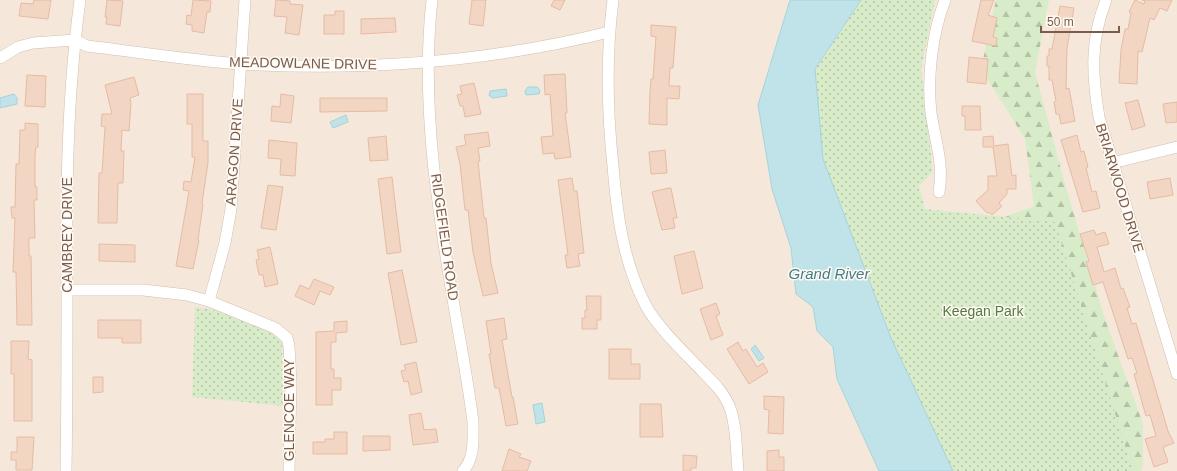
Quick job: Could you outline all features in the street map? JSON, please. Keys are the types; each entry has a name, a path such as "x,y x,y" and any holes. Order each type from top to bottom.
{"street":[{"name":"CAMBREY DRIVE","path":"66,471 66,207 68,132 74,40 80,0"},
{"name":"ARAGON DRIVE","path":"209,301 226,243 231,209 245,0"},
{"name":"RIDGEFIELD ROAD","path":"432,0 429,61 430,102 438,196 473,422 473,444 471,458 463,471"},
{"path":"613,0 609,32 608,62 610,133 616,205 628,260 647,306 657,321 716,385 725,398 733,419 738,471"},
{"path":"938,192 942,177 931,112 930,93 935,36 945,0"},
{"name":"BRIARWOOD DRIVE","path":"1106,0 1099,19 1093,51 1093,82 1099,117 1177,374"},
{"name":"MEADOWLANE DRIVE","path":"0,58 18,48 33,43 74,40 87,46 240,64 342,65 429,61 542,48 609,32"},
{"path":"1112,163 1177,147"},
{"name":"GLENCOE WAY","path":"67,290 158,291 187,295 209,301 269,326 287,338 289,346 291,382 289,471"}],"shaded area":[{"path":"0,0 790,0 758,105 772,189 791,248 796,294 813,307 817,331 833,347 837,379 879,471 0,471"},
{"path":"861,0 1177,0 1177,471 953,471"}],"green space":[{"name":"Keegan Park","path":"861,0 935,0 921,69 933,172 919,186 925,209 1055,222 1133,471 953,471 891,338 823,159 815,69"},
{"path":"996,0 1049,0 1035,72 1063,177 1105,319 1143,424 1143,464 1141,471 953,471 908,177 923,215 989,223 1034,206 1025,139 981,69"},
{"path":"195,307 206,308 229,314 252,323 282,340 283,406 192,397"}],"water":[{"name":"Grand River","path":"790,0 861,0 815,69 823,159 891,338 953,471 879,471 837,379 833,347 817,331 813,307 796,294 791,248 772,189 758,105"},
{"path":"528,87 537,87 540,90 539,94 526,95 525,91"},
{"path":"506,89 507,96 492,98 489,96 490,91"},
{"path":"14,94 17,98 17,104 0,108 0,98"},
{"path":"346,115 348,122 333,128 330,122"},
{"path":"755,345 764,358 759,361 751,349"},
{"path":"542,403 545,422 536,424 533,405"}],"building":[{"path":"34,0 51,0 48,19 19,16 21,3 33,4"},
{"path":"107,0 123,1 120,26 106,24 107,17 105,17"},
{"path":"193,0 211,1 210,12 207,12 204,33 192,31 192,25 186,24 187,15 191,16"},
{"path":"276,0 290,1 290,4 303,5 299,35 285,33 287,17 274,16"},
{"path":"472,0 486,0 483,26 469,24"},
{"path":"554,0 565,0 560,10 551,6"},
{"path":"981,0 994,0 988,15 997,18 993,37 997,38 996,46 972,41"},
{"path":"1135,0 1144,4 1145,1 1142,0 1172,0 1167,11 1160,8 1154,20 1150,18 1142,52 1138,51 1137,84 1119,83 1121,50 1125,29 1128,29 1131,13 1129,12"},
{"path":"1060,6 1074,8 1067,48 1066,89 1069,88 1075,121 1061,124 1059,114 1056,114 1054,102 1056,101 1052,80 1049,80 1049,66 1047,66 1047,56 1049,56 1049,49 1052,49"},
{"path":"335,11 344,11 344,34 324,34 324,15 335,15"},
{"path":"395,18 396,32 361,34 361,19"},
{"path":"651,25 676,27 673,68 670,68 669,86 680,86 679,99 667,98 667,125 649,124 651,79 653,79 656,37 651,36"},
{"path":"969,57 988,59 986,84 967,82"},
{"path":"565,74 567,113 565,113 571,157 555,159 554,153 543,154 541,137 553,136 550,94 545,95 544,75"},
{"path":"27,75 46,76 45,107 25,106"},
{"path":"134,77 139,95 130,98 129,131 122,130 121,151 124,151 123,183 118,183 117,223 98,223 99,173 102,173 105,127 101,126 102,114 112,114 105,85"},
{"path":"474,83 481,114 465,117 463,106 460,106 457,95 462,94 460,86"},
{"path":"187,94 203,94 203,141 208,141 208,163 202,203 199,240 193,269 176,266 189,191 183,190 184,181 191,182 195,157 192,157 192,124 187,124"},
{"path":"281,94 294,96 291,123 271,121 272,106 280,107"},
{"path":"320,98 387,98 387,111 320,112"},
{"path":"1138,100 1145,126 1132,130 1125,103"},
{"path":"1177,102 1177,122 1166,123 1163,104"},
{"path":"962,106 980,106 981,130 965,130 965,116 962,116"},
{"path":"25,123 38,124 38,147 36,147 35,155 35,187 37,187 37,200 34,200 35,238 29,238 29,256 31,256 32,325 17,325 16,272 13,272 15,218 12,218 11,207 15,207 16,164 19,164 20,130 25,130"},
{"path":"488,132 490,146 478,148 480,161 478,161 484,218 486,218 491,263 498,293 483,296 473,252 468,210 465,210 460,164 456,147 466,145 464,135"},
{"path":"1077,135 1081,152 1084,151 1088,167 1086,168 1092,192 1096,191 1100,208 1083,212 1061,140"},
{"path":"386,136 388,160 370,161 368,138"},
{"path":"993,136 994,146 1008,144 1012,176 1016,175 1016,189 1007,189 1007,194 999,203 1002,206 992,215 989,212 987,213 976,201 988,190 988,176 997,176 993,147 983,147 983,137"},
{"path":"269,140 297,143 295,176 280,175 281,159 268,158"},
{"path":"665,150 667,173 651,174 649,152"},
{"path":"392,177 401,252 387,254 378,179"},
{"path":"572,178 574,191 577,191 584,253 578,254 580,266 567,268 565,255 568,255 558,180"},
{"path":"1170,178 1173,195 1150,199 1147,182"},
{"path":"268,185 283,187 276,230 261,228"},
{"path":"671,188 677,218 673,218 675,228 662,230 652,192"},
{"path":"1094,230 1096,235 1105,232 1109,244 1097,247 1104,272 1115,268 1121,289 1123,288 1130,307 1127,308 1132,324 1136,323 1168,431 1174,443 1163,447 1168,462 1154,467 1145,439 1156,436 1150,415 1146,416 1134,374 1137,373 1132,358 1128,359 1103,282 1093,285 1086,262 1089,261 1080,234"},
{"path":"99,244 135,245 135,262 99,261"},
{"path":"270,247 278,284 265,287 263,275 259,275 256,260 259,259 257,250"},
{"path":"694,251 703,288 682,294 674,256"},
{"path":"402,270 417,342 401,345 388,273"},
{"path":"314,279 334,287 330,295 320,291 314,305 295,296 300,285 309,289"},
{"path":"586,296 601,296 601,320 597,320 597,329 582,329 582,318 585,318 585,310 587,310"},
{"path":"716,303 720,314 716,316 723,335 711,340 700,309"},
{"path":"504,318 507,339 502,340 518,424 506,426 499,388 495,388 489,354 491,354 486,321"},
{"path":"98,320 141,320 141,343 122,343 122,338 98,338"},
{"path":"347,321 347,332 336,333 336,342 331,342 331,369 334,369 334,378 341,378 341,390 332,390 332,405 316,405 316,332 334,331 334,322"},
{"path":"11,341 29,341 28,359 32,360 32,421 14,421 14,374 11,374"},
{"path":"738,342 743,351 746,349 757,367 763,363 768,372 749,384 727,349"},
{"path":"609,349 631,349 631,364 640,364 640,379 609,379"},
{"path":"416,362 422,392 411,395 408,381 404,382 401,371 406,370 404,365"},
{"path":"93,377 103,377 103,392 93,393"},
{"path":"764,396 784,397 783,434 768,433 769,410 764,409"},
{"path":"640,404 661,404 663,437 640,437"},
{"path":"421,413 424,430 436,429 438,442 413,445 409,415"},
{"path":"334,432 347,432 347,454 313,454 313,442 325,442 325,439 334,439"},
{"path":"363,436 390,436 390,450 363,451"},
{"path":"17,437 34,437 32,470 16,470 16,460 11,460 11,452 17,452"},
{"path":"509,449 521,454 519,457 531,461 527,471 502,471"},
{"path":"779,450 779,457 784,457 784,471 767,471 767,451"},
{"path":"683,455 697,456 696,468 691,468 691,471 683,471"}]}
